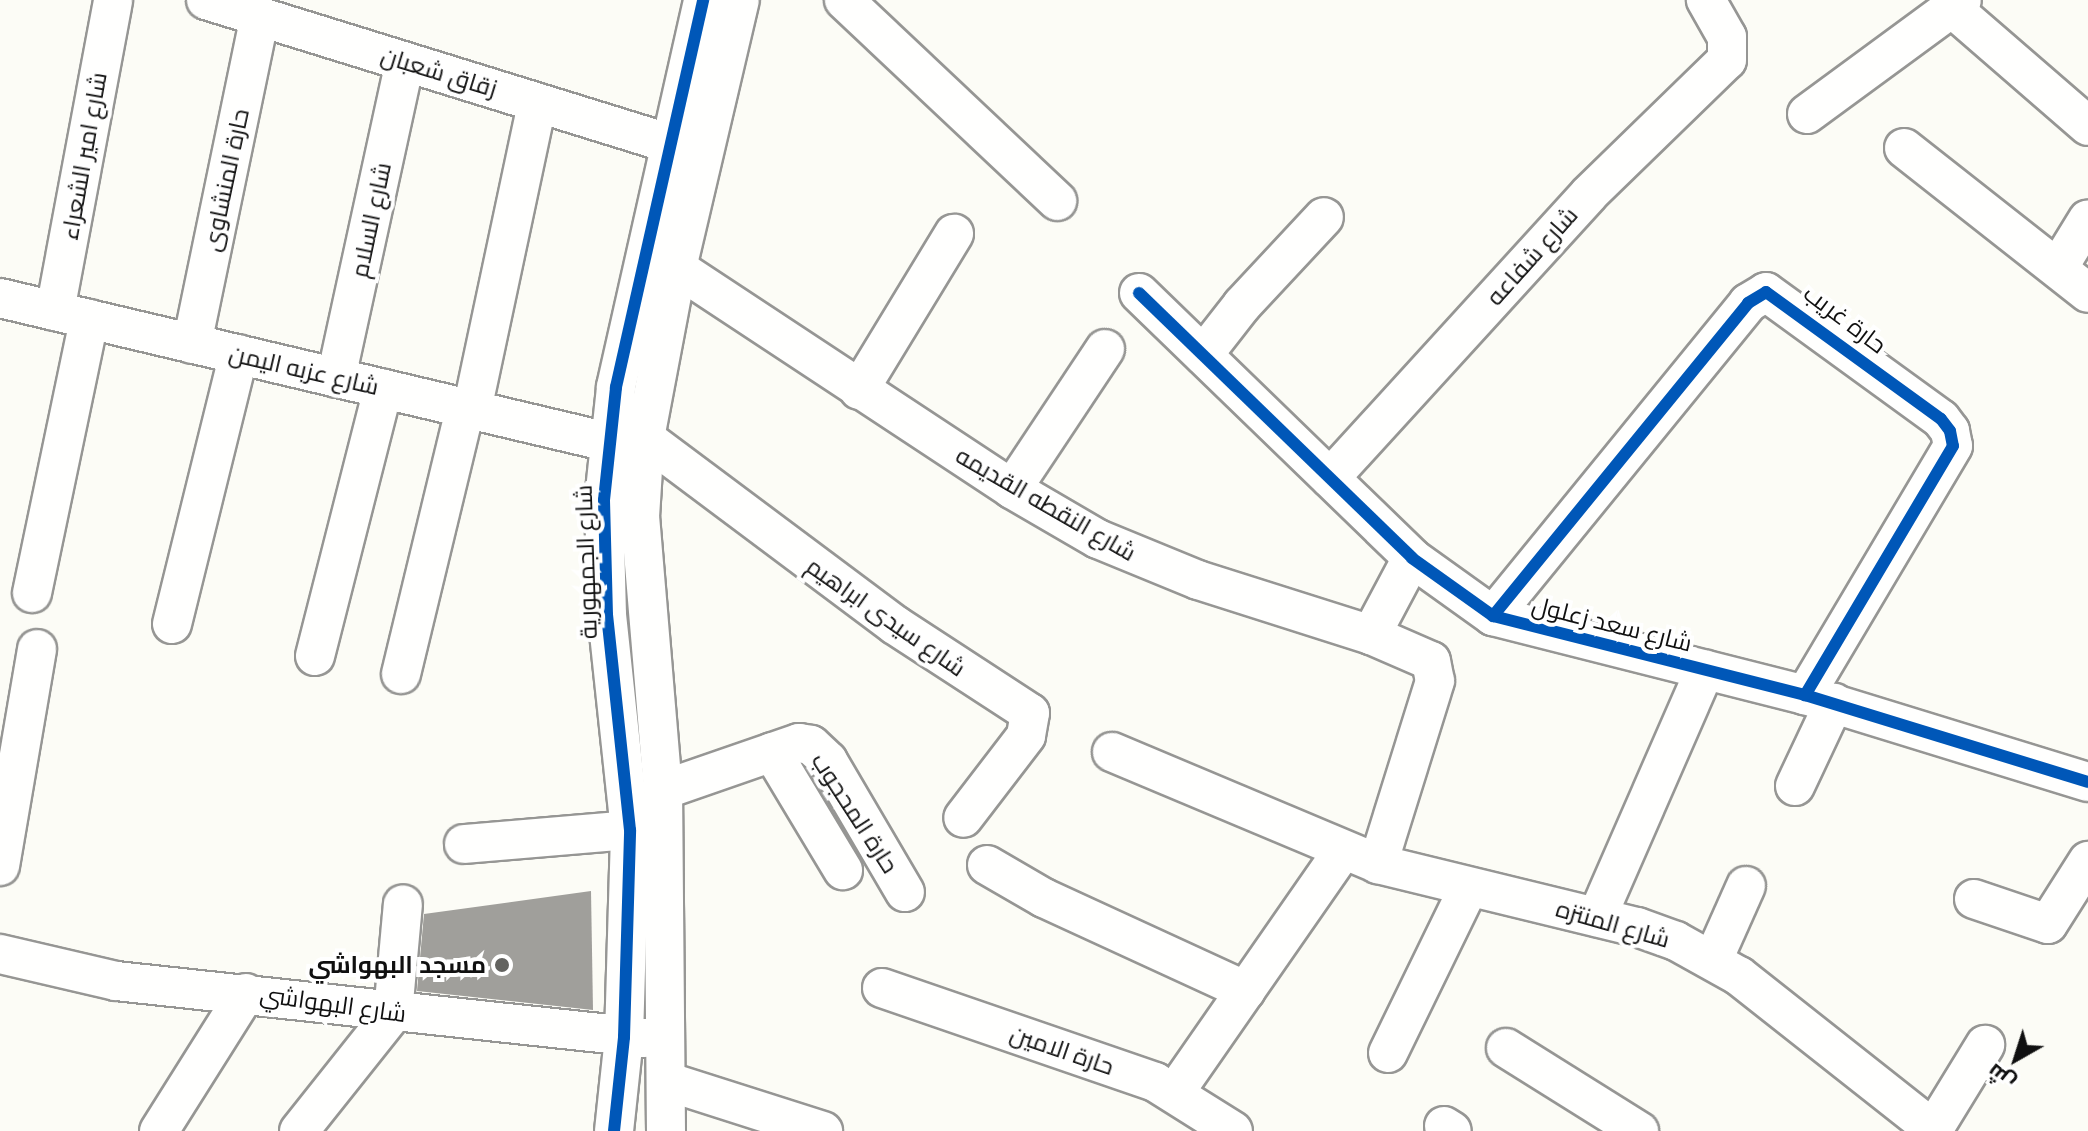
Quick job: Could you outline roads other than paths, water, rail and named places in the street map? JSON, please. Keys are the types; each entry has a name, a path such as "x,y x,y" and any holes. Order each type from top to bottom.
{"street":[{"name":"شارع امير الشعراء","path":"32,593 113,0"},
{"name":"زقاق شعبان","path":"206,0 673,145"},
{"name":"شارع الجمهورية","path":"666,1131 668,1039 663,790 644,596 640,517 626,440 677,268 740,0"},
{"path":"844,0 1057,201"},
{"name":"شارع شفاعه","path":"1330,478 1589,194 1727,60 1727,37 1706,0"},
{"name":"شارع الجمهورية","path":"614,1131 624,1037 630,830 604,572 696,3"},
{"path":"1807,114 1957,4 2088,126"},
{"name":"حارة المنشاوى","path":"192,344 260,16"},
{"name":"شارع السلام","path":"336,378 405,62"},
{"path":"401,674 469,409 537,103"},
{"path":"1904,148 2088,293"},
{"path":"1203,355 1242,305 1324,217"},
{"path":"2058,268 2088,219"},
{"path":"859,390 954,234"},
{"name":"شارع النقطه القديمه","path":"677,268 1012,489 1148,561 1423,655 1435,671 1378,864"},
{"name":"حارة غريب","path":"1493,616 1748,303 1766,292 1941,419 1950,431 1953,446 1819,699"},
{"name":"شارع سعد زعلول","path":"1139,293 1412,558 1493,616 1819,699 2088,782"},
{"name":"شارع عزبه اليمن","path":"0,298 469,409 626,440"},
{"path":"1012,489 1105,349"},
{"path":"172,624 239,354"},
{"path":"315,656 383,389"},
{"name":"شارع سيدى ابراهيم","path":"626,440 1030,713 1026,736 963,818"},
{"path":"1371,635 1412,558"},
{"path":"0,866 37,649"},
{"path":"1597,917 1705,670"},
{"path":"1795,786 1819,699"},
{"name":"حارة المحجوب","path":"663,790 799,743 821,752 905,892"},
{"path":"772,752 843,870"},
{"name":"شارع المنتزه","path":"1112,752 1342,852 1468,889 1637,927 1713,960 1925,1128"},
{"path":"464,844 630,830"},
{"path":"1175,1092 1342,852"},
{"path":"1974,899 2048,924 2088,861"},
{"path":"987,865 1044,898 1246,991"},
{"path":"1713,960 1746,886"},
{"path":"1388,1053 1468,889"},
{"path":"299,1131 393,1013 403,904"},
{"name":"شارع البهواشي","path":"0,954 116,981 246,993 393,1013 668,1039"},
{"name":"حارة الامين","path":"882,988 1175,1092 1233,1131"},
{"path":"159,1131 246,993"},
{"path":"1925,1128 1985,1045"},
{"path":"1506,1048 1639,1131"},
{"path":"666,1081 823,1131"}],"place":[{"name":"مسجد البهواشي","path":"502,965"}]}
